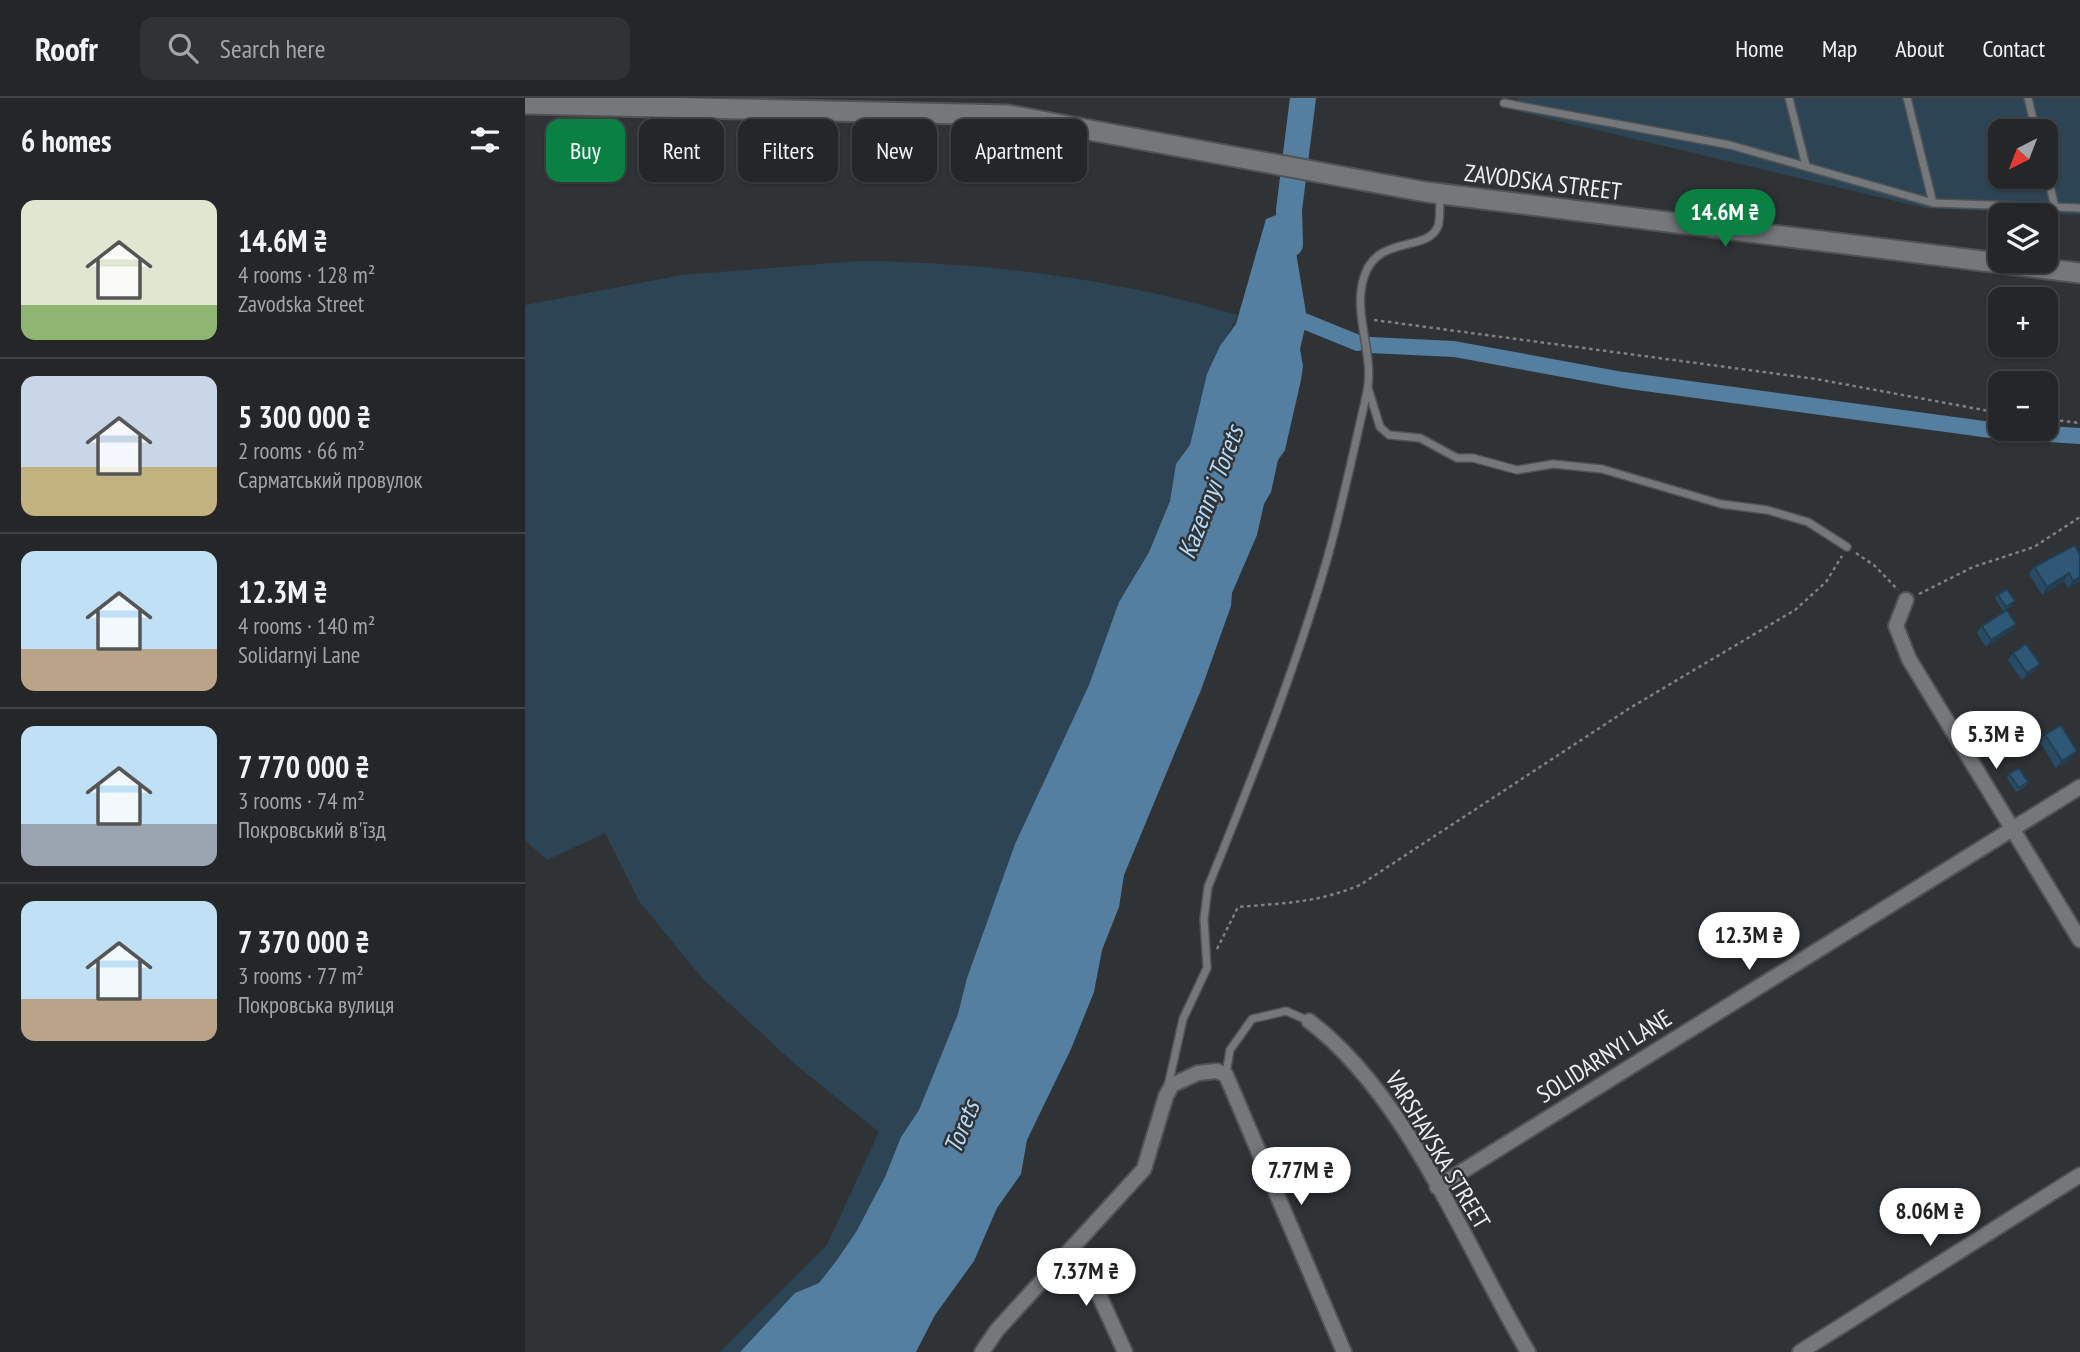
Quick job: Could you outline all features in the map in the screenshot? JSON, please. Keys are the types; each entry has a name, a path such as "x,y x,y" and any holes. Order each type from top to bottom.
{"street":[{"path":"531,102 726,103"},
{"name":"ZAVODSKA STREET","path":"726,103 1008,115 1440,193 2080,273"},
{"path":"1906,600 1896,626 1909,659 2080,940"},
{"name":"SOLIDARNYI LANE","path":"1437,1187 2080,787"},
{"name":"VARSHAVSKA STREET","path":"1309,1021 1337,1042 1389,1105 1528,1352"},
{"path":"982,1352 997,1330 1144,1169 1166,1097 1173,1085 1190,1075 1217,1071 1226,1075 1344,1352"},
{"path":"1800,1352 2080,1175"},
{"path":"1070,1252 1099,1295 1125,1352"}],"lane":[{"path":"1789,98 1806,166"},
{"path":"1907,98 1933,203"},
{"path":"2028,98 2033,119"},
{"path":"1504,103 1730,145 1933,203 1988,205"},
{"path":"1440,193 1438,226 1428,239 1397,245 1381,253 1365,273 1359,294 1368,388 1380,427 1389,435 1420,438 1457,458 1473,458 1517,470 1553,464 1602,470 1721,504 1767,510 1808,522 1847,547"},
{"path":"2058,207 2080,208"},
{"path":"1166,1097 1182,1019 1207,968 1204,919 1208,887 1294,663 1322,574 1368,388"},
{"name":"VARSHAVSKA STREET","path":"1226,1075 1230,1050 1252,1019 1286,1011 1309,1021"}],"path":[{"path":"1363,318 1816,379 1988,411"},
{"path":"2058,420 2080,423"},
{"path":"1207,968 1238,907 1297,904 1330,898 1360,885 1630,708 1795,610 1826,582 1847,547 1875,566 1906,600 1973,567 2034,547 2080,517"}],"shaded area":[{"path":"1517,98 2080,98 2080,215 2058,214 2058,203 1988,203 1988,211 1925,208 1517,111"},
{"path":"859,261 955,265 1051,275 1192,302 1238,315 1207,374 1190,445 1176,464 1170,501 1149,551 1119,602 1089,685 1015,844 967,978 958,1014 919,1110 901,1137 885,1177 856,1232 819,1283 795,1293 740,1352 720,1352 827,1245 879,1132 796,1065 703,979 639,901 605,833 547,860 525,840 525,305 682,275"}],"water":[{"name":"Torets","path":"1289,210 1307,319 1300,349 1303,366 1301,380 1285,450 1278,460 1257,535 1232,593 1231,606 1201,690 1124,875 1119,907 1102,950 1094,992 1071,1049 1027,1140 1021,1174 997,1208 974,1261 935,1315 916,1352 740,1352 795,1293 819,1283 837,1260 856,1232 885,1177 901,1137 919,1110 958,1014 967,978 1015,844 1089,685 1119,602 1149,552 1170,501 1176,464 1190,445 1207,374 1220,346 1236,324 1266,219"}],"building":[{"path":"2075,545 2080,555 2080,577 2073,581 2069,573 2047,587 2034,567"},
{"path":"2007,589 2015,601 2006,607 1998,595"},
{"path":"2007,610 2016,624 1991,640 1982,626"},
{"path":"2026,644 2040,664 2027,673 2013,653"},
{"path":"2061,725 2077,751 2062,761 2045,735"},
{"path":"2019,768 2028,782 2019,788 2009,774"}],"waterway":[{"name":"Kazennyi Torets","path":"1290,244 1289,210 1303,98"},
{"path":"1289,315 1358,343"},
{"path":"1370,345 1454,349 1623,380 1998,431 2080,436"}]}
